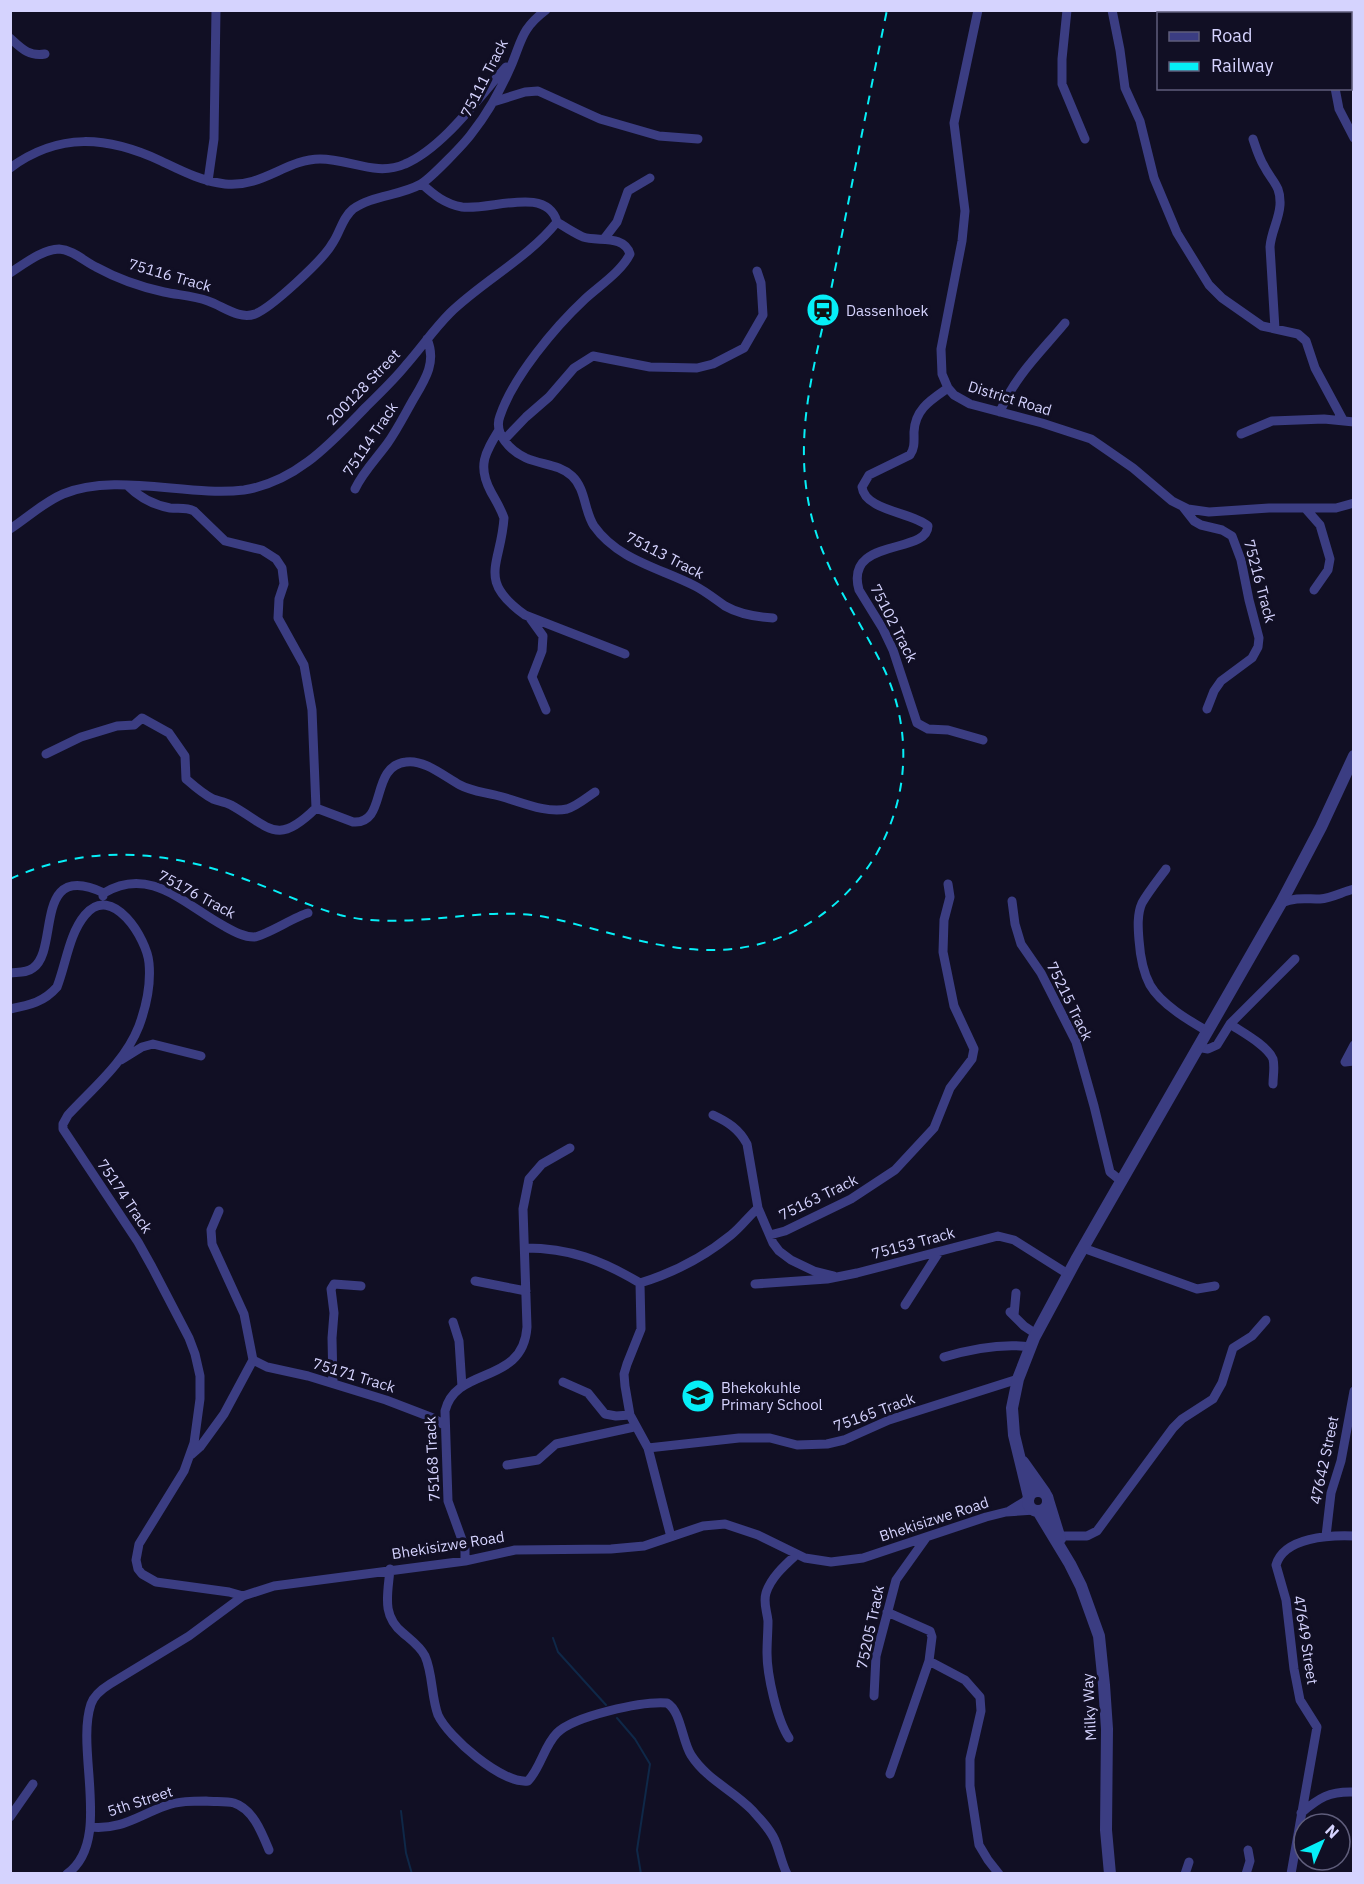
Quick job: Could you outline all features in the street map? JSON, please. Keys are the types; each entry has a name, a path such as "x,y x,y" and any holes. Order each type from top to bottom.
{"street":[{"path":"208,181 214,139 216,10"},
{"name":"75111 Track","path":"422,184 470,136 493,102 511,66 524,32 546,10"},
{"name":"District Road","path":"978,10 954,123 965,211 962,241 941,349 942,374 948,388 961,401 1091,440 1131,466 1163,494 1183,507 1209,512 1336,508 1353,503"},
{"path":"1067,10 1062,84 1085,140"},
{"path":"1112,10 1125,88 1143,130 1162,201 1177,234 1209,285 1222,298 1262,326 1298,334 1306,340 1316,368 1348,421"},
{"path":"10,38 23,50 32,54 45,54"},
{"path":"10,168 39,150 73,141 103,143 132,150 208,181 226,184 249,182 273,175 304,160 322,159 376,170 393,168 417,158 460,121 501,72 507,66 511,66"},
{"path":"1335,90 1342,117 1353,138"},
{"path":"493,102 525,92 538,91 600,119 659,136 698,140"},
{"path":"1253,139 1263,165 1280,194 1278,218 1271,235 1270,246 1275,329"},
{"path":"604,239 617,222 628,192 650,178"},
{"path":"422,184 447,203 473,208 525,201 534,202 549,208 555,213 557,222 584,237 622,244 630,252 628,258 583,301 529,362 508,397 499,417 499,430 483,464 485,478 504,518 494,572 495,582 512,606 530,618 625,654"},
{"name":"75116 Track","path":"10,273 50,251 66,251 97,268 130,281 161,291 206,300 241,315 254,315 276,300 325,254 339,232 344,219 353,209 422,184"},
{"name":"200128 Street","path":"10,529 63,494 88,487 244,490 280,480 305,465 332,441 404,368 450,314 534,245 557,222"},
{"path":"504,440 549,397 574,368 593,356 650,367 697,368 713,364 744,348 764,315 761,283 757,271"},
{"path":"1000,412 1015,381 1065,323"},
{"name":"75114 Track","path":"354,489 397,429 428,375 432,351 427,339"},
{"name":"75102 Track","path":"948,388 920,410 914,428 913,450 910,455 869,475 862,487 866,497 875,504 918,519 928,526 929,530 923,536 867,558 859,567 857,576 859,590 893,650 917,723 928,729 948,730 982,740"},
{"path":"1241,434 1272,421 1324,419 1348,421"},
{"name":"75113 Track","path":"499,430 504,440 518,454 533,461 556,466 575,478 594,526 614,546 637,561 696,586 727,607 739,612 773,618"},
{"path":"46,754 81,737 117,726 134,724 142,718 169,733 185,756 186,779 212,798 230,805 266,828 286,830 306,818 316,808 312,710 304,665 278,618 279,599 284,584 282,568 276,559 262,550 225,541 194,511 188,508 159,505 143,499 128,486"},
{"name":"75216 Track","path":"1183,507 1194,521 1222,530 1232,536 1241,560 1259,638 1252,658 1221,681 1207,709"},
{"path":"1305,508 1320,525 1330,559 1328,570 1314,590"},
{"path":"530,618 543,636 542,651 532,676 546,711"},
{"name":"Milky Way","path":"1065,1554 1033,1504 1014,1435 1012,1408 1018,1379 1036,1335 1068,1274 1281,903 1321,827 1353,756"},
{"path":"316,808 359,823 373,812 383,777 389,770 404,762 412,762 438,771 466,788 553,810 570,808 595,792"},
{"path":"1166,869 1142,905 1140,912 1138,927 1143,966 1149,984 1156,993 1207,1032"},
{"name":"75176 Track","path":"104,893 114,887 129,883 150,884 182,900 219,923 251,937 264,934 308,913"},
{"name":"75163 Track","path":"840,1276 814,1271 791,1260 779,1251 770,1235 785,1231 835,1208 895,1170 937,1121 950,1088 972,1059 974,1049 954,1006 943,952 944,921 950,897 948,884"},
{"path":"10,973 25,972 36,967 44,952 54,902 65,890 84,885 104,893 102,904 86,914 79,925 57,987 38,1003 10,1009"},
{"path":"1281,903 1293,898 1320,899 1353,889"},
{"name":"75215 Track","path":"1012,901 1021,944 1041,973 1076,1042 1110,1172 1121,1181"},
{"name":"75174 Track","path":"102,904 119,910 134,927 149,962 149,985 139,1026 117,1063 68,1115 63,1129 138,1242 195,1354 200,1376 200,1399 190,1456 170,1496 139,1544 136,1560 142,1574 156,1582 243,1596"},
{"path":"1197,1047 1212,1048 1216,1045 1230,1024 1295,959"},
{"path":"1230,1024 1256,1041 1270,1054 1273,1062 1273,1084"},
{"path":"117,1063 149,1044 162,1045 201,1056"},
{"path":"1353,1045 1345,1062 1353,1061"},
{"path":"713,1115 742,1134 751,1158 758,1208 770,1235"},
{"path":"453,1322 459,1341 462,1387 510,1364 518,1355 524,1346 526,1334 523,1209 529,1179 542,1164 570,1148"},
{"path":"525,1248 567,1251 596,1260 640,1283 668,1274 699,1257 734,1233 747,1216 758,1208"},
{"path":"190,1456 200,1447 229,1408 253,1360 244,1314 212,1244 211,1230 219,1211"},
{"name":"75153 Track","path":"755,1284 840,1276 998,1236 1006,1236 1068,1274"},
{"path":"1083,1248 1197,1289 1215,1286"},
{"path":"905,1305 939,1252"},
{"path":"475,1281 526,1291"},
{"path":"333,1383 334,1313 331,1289 334,1284 339,1283 361,1286"},
{"path":"640,1283 641,1329 625,1370 625,1386 634,1426 648,1448 671,1537"},
{"path":"1016,1293 1012,1313 1036,1335"},
{"path":"1059,1536 1087,1536 1097,1531 1173,1428 1217,1394 1233,1348 1252,1336 1266,1320"},
{"path":"944,1358 999,1347 1018,1345 1031,1347"},
{"name":"75171 Track","path":"253,1360 267,1366 333,1383 410,1409 444,1425"},
{"name":"75165 Track","path":"648,1448 739,1438 779,1439 797,1445 827,1444 844,1440 889,1420 1018,1379"},
{"path":"563,1382 588,1393 605,1414 616,1416 630,1414"},
{"name":"75168 Track","path":"462,1387 447,1402 444,1425 448,1501 463,1540 465,1560"},
{"name":"47642 Street","path":"1326,1536 1331,1493 1341,1461 1353,1391"},
{"path":"507,1465 538,1460 556,1443 634,1426"},
{"name":"Milky Way","path":"1021,1459 1047,1497 1065,1554 1094,1622 1100,1646 1107,1729 1106,1830 1112,1871"},
{"path":"1038,1491 1047,1497 1047,1507 1033,1504 1038,1491"},
{"name":"Bhekisizwe Road","path":"67,1874 82,1858 90,1827 88,1721 92,1702 99,1692 110,1684 189,1636 243,1596 274,1586 465,1560 515,1550 611,1550 644,1546 703,1526 725,1524 758,1535 805,1558 831,1562 851,1560 1033,1504"},
{"name":"47649 Street","path":"1301,1812 1317,1727 1300,1700 1286,1600 1276,1565 1291,1546 1326,1536 1353,1536"},
{"name":"75205 Track","path":"874,1696 876,1656 896,1580 926,1538"},
{"path":"789,1738 779,1719 770,1674 767,1655 768,1619 764,1602 766,1592 775,1577 797,1554"},
{"path":"390,1569 387,1609 389,1617 424,1656 435,1705 443,1724 486,1765 499,1773 528,1781 536,1771 555,1734 575,1722 617,1708 660,1702 672,1705 676,1711 685,1745 693,1758 704,1772 736,1794 752,1810 773,1837 787,1874"},
{"path":"887,1612 930,1631 932,1637 929,1661 890,1774"},
{"path":"929,1661 965,1680 980,1697 981,1711 970,1759 970,1786 979,1845 999,1874"},
{"path":"10,1817 33,1784"},
{"path":"1304,1812 1327,1794 1338,1791 1353,1792"},
{"name":"5th Street","path":"90,1827 114,1827 166,1805 182,1802 235,1804 252,1817 269,1850"},
{"path":"1246,1874 1251,1861 1248,1850"},
{"path":"1185,1874 1189,1862"}],"waterway":[{"path":"553,1638 558,1652 606,1705"},
{"path":"617,1718 635,1739 650,1764 637,1850 641,1874"},
{"path":"401,1811 406,1853 412,1874"}],"railway":[{"path":"10,879 39,867 69,860 128,855 158,857 218,870 328,911 362,919 384,921 497,914 529,915 555,919 663,946 711,950 735,949 784,936 812,921 849,891 877,853 896,809 901,786 903,740 900,717 885,671 832,573 820,545 806,489 804,445 810,385 887,10"}],"place":[{"name":"Dassenhoek","path":"823,310"},
{"name":"Bhekokuhle Primary School","path":"698,1396"}]}
